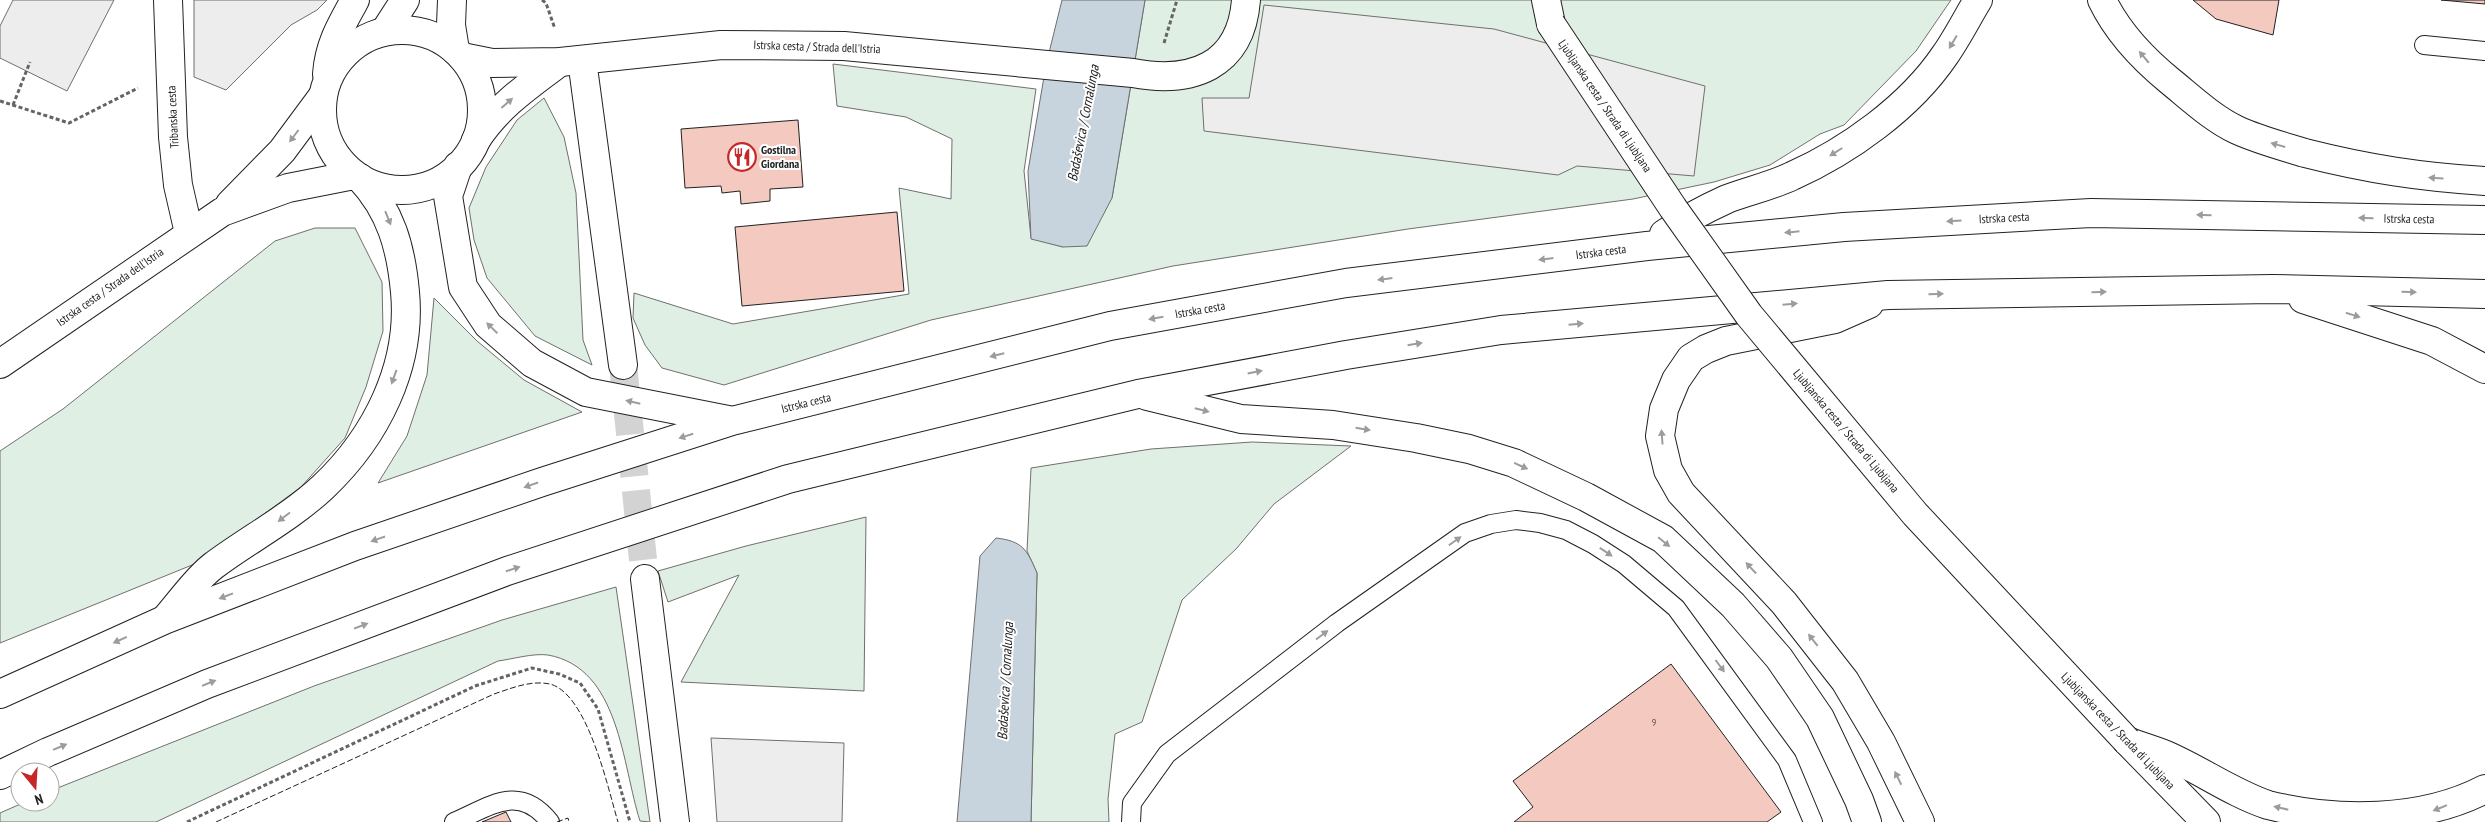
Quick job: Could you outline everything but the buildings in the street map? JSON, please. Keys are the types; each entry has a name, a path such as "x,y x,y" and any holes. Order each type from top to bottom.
{"main road":[{"name":"Tribanska cesta","path":"168,0 173,137 178,185 189,233"},
{"path":"164,620 211,567 260,535 322,488 356,452 378,418 396,374 406,330 403,268 394,234 384,208 376,195 339,160 330,147 321,115 328,55 335,36 355,0"},
{"path":"386,31 404,0"},
{"path":"452,0 451,25 459,53 476,78 481,94 482,117 476,140"},
{"name":"Istrska cesta / Strada dell'Istria","path":"459,53 492,63 571,61 721,45 825,46 1144,75 1191,75 1212,65 1228,49 1235,37 1246,0"},
{"name":"Ljubljanska cesta / Strada di Ljubljana","path":"1536,0 1548,12 1673,208 1749,315 1915,514 2127,741 2206,822"},
{"path":"1646,246 1685,219 1727,199 1791,176 1831,155 1883,121 1912,93 1944,56 1978,0"},
{"path":"2102,0 2110,16 2150,64 2208,112 2236,130 2273,144 2348,164 2419,177 2485,181"},
{"path":"222,212 282,152 325,89 334,66 355,44 386,31 409,30 430,34 459,53"},
{"path":"222,212 288,188 357,177 378,186 396,190 410,190 423,187 443,179 458,166 489,120 502,106 571,61 623,365"},
{"path":"458,166 448,196 463,287 488,325 532,363 586,392 732,421"},
{"name":"Istrska cesta / Strada dell'Istria","path":"0,364 222,212"},
{"name":"Istrska cesta","path":"0,694 164,620 355,546 542,482 732,421 1110,326 1346,284 1646,246 1844,227 2091,214 2485,220"},
{"path":"2273,290 2432,341 2485,369"},
{"path":"0,775 48,752 207,684 507,571 788,479 1138,394 1346,355 1501,330 1888,295 2273,290 2485,294"},
{"path":"1888,295 1835,319 1726,341 1706,349 1691,358 1676,380 1664,409 1660,436 1668,470 1681,492 1784,603 1845,681 1881,742 1920,822"},
{"path":"1138,394 1241,420 1333,425 1416,438 1469,449 1514,463 1559,484 1662,539 1733,605 1779,658 1820,718 1859,800 1867,822"},
{"path":"645,579 675,822"},
{"path":"2127,741 2167,755 2215,782 2268,805 2328,818 2374,820 2424,815 2485,789"}],"lane":[{"path":"2424,44 2485,51"},
{"path":"1131,822 1132,804 1167,754 1337,623 1465,534 1490,524 1516,520 1540,523 1566,530 1593,544 1624,564 1676,608 1787,760 1813,822"},
{"path":"454,822 504,800 526,801 542,812 550,822"}],"path":[{"path":"1144,75 1177,0"},
{"path":"13,105 30,62"},
{"path":"0,101 69,123 138,87"},
{"path":"188,822 474,686 532,668 560,674 580,682 598,708 630,822"}],"green space":[{"path":"1145,0 1951,0 1916,51 1844,125 1820,134 1770,165 1714,182 1633,199 1408,229 1173,266 931,320 724,385 662,368 645,345 633,318 634,293 733,324 909,294 899,188 951,199 952,139 906,117 837,106 833,64 1036,89 1024,171 1031,238 1063,247 1112,198"},
{"path":"544,98 564,137 576,193 583,340 592,365 535,336 487,278 474,240 469,208 486,167 517,120"},
{"path":"315,228 355,228 382,282 383,331 366,387 345,438 301,487 197,563 0,643 0,451 63,409 275,241"},
{"path":"434,298 477,341 524,380 582,412 378,483 407,436 427,375"},
{"path":"1252,442 1351,446 1274,504 1236,549 1182,600 1142,722 1115,734 1108,799 1109,822 1031,822 1037,573 1027,551 1031,468 1151,449"},
{"path":"866,517 864,691 681,682 739,575 668,602 658,571 746,546"},
{"path":"616,587 650,822 640,821 622,747 604,698 590,679 572,664 548,655 530,655 498,661 156,822 0,822 0,813 10,809 10,812 60,812 60,787 314,686 502,620"}],"shaded area":[{"path":"13,0 114,0 67,91 0,58 0,26"},
{"path":"194,0 327,0 317,10 291,25 226,90 194,77"},
{"path":"1264,5 1494,29 1705,86 1694,176 1577,166 1558,175 1204,131 1202,98 1249,98"},
{"path":"711,738 844,743 842,822 717,822"}],"water":[{"name":"Badaševica / Cornalunga","path":"1062,0 1145,0 1112,198 1087,246 1063,247 1031,239 1028,171 1046,65"},
{"name":"Badaševica / Cornalunga","path":"996,538 1005,539 1023,548 1037,573 1031,822 957,822 980,556"}],"tunnel":[{"path":"623,365 645,579"}],"fence":[{"path":"216,822 494,694 522,685 536,683 550,684 563,691 575,705 586,723 602,766 618,822"},
{"path":"557,822 568,818 569,822"}],"place":[{"name":"Gostilna Giordana","path":"742,157"}]}
